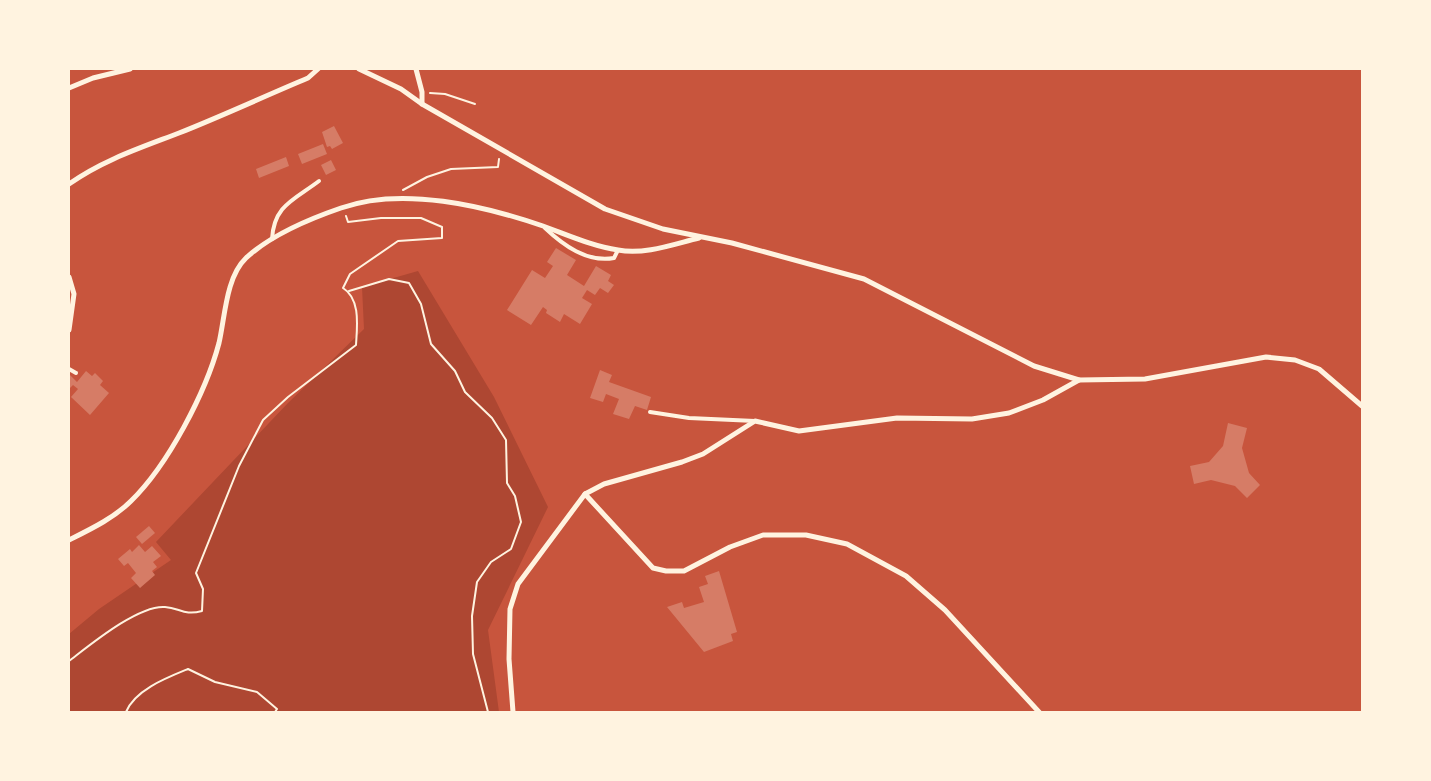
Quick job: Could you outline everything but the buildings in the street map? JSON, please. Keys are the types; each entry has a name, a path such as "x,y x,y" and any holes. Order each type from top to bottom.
{"street":[{"path":"69,88 93,78 130,69"},
{"path":"69,184 88,170 121,154 179,133 308,78 318,69"},
{"path":"359,69 401,89 422,104 605,209 663,229 732,242 864,279 1034,366 1079,380 1145,379 1266,357 1295,360 1319,369 1362,406"},
{"path":"416,69 422,92 422,104"},
{"path":"69,540 106,520 132,500 179,436 217,349 228,299 237,271 246,258 294,227 342,207 383,200 449,202 544,226 618,250 650,249 702,237"},
{"path":"69,277 74,294 69,330"},
{"path":"513,712 509,649 510,609 518,584 585,494 604,484 682,462 703,454 755,421 799,432 897,418 972,419 1009,413 1043,400 1079,380"},
{"path":"585,494 653,568 666,571 684,571 730,547 763,535 806,535 847,544 906,576 919,587 945,610 1039,712"}],"lane":[{"path":"272,240 273,224 278,211 319,181"},
{"path":"544,226 566,246 589,257 604,260 614,258 618,250"},
{"path":"69,369 76,374"},
{"path":"650,412 689,418 755,421"}],"path":[{"path":"422,92 445,94 475,104"},
{"path":"401,191 427,177 451,169 498,167 499,158 494,153"},
{"path":"342,207 348,222 382,218 422,218 442,227 442,238 398,241 350,274 343,288 349,291 389,279 409,283 421,304 431,344 455,371 465,392 492,418 506,440 507,483 516,496 521,522 511,549 491,562 477,582 472,616 473,654 488,712"},
{"path":"69,661 136,615 164,607 190,615 202,612 203,590 196,573 239,466 263,420 288,397 356,345 358,316 349,291"},
{"path":"126,712 130,702 162,680 188,669 215,682 256,692 277,709 275,712"}],"shaded area":[{"path":"418,271 494,397 548,507 488,630 499,712 69,712 69,634 99,609 171,560 156,542 288,403 364,329 362,287"}]}
